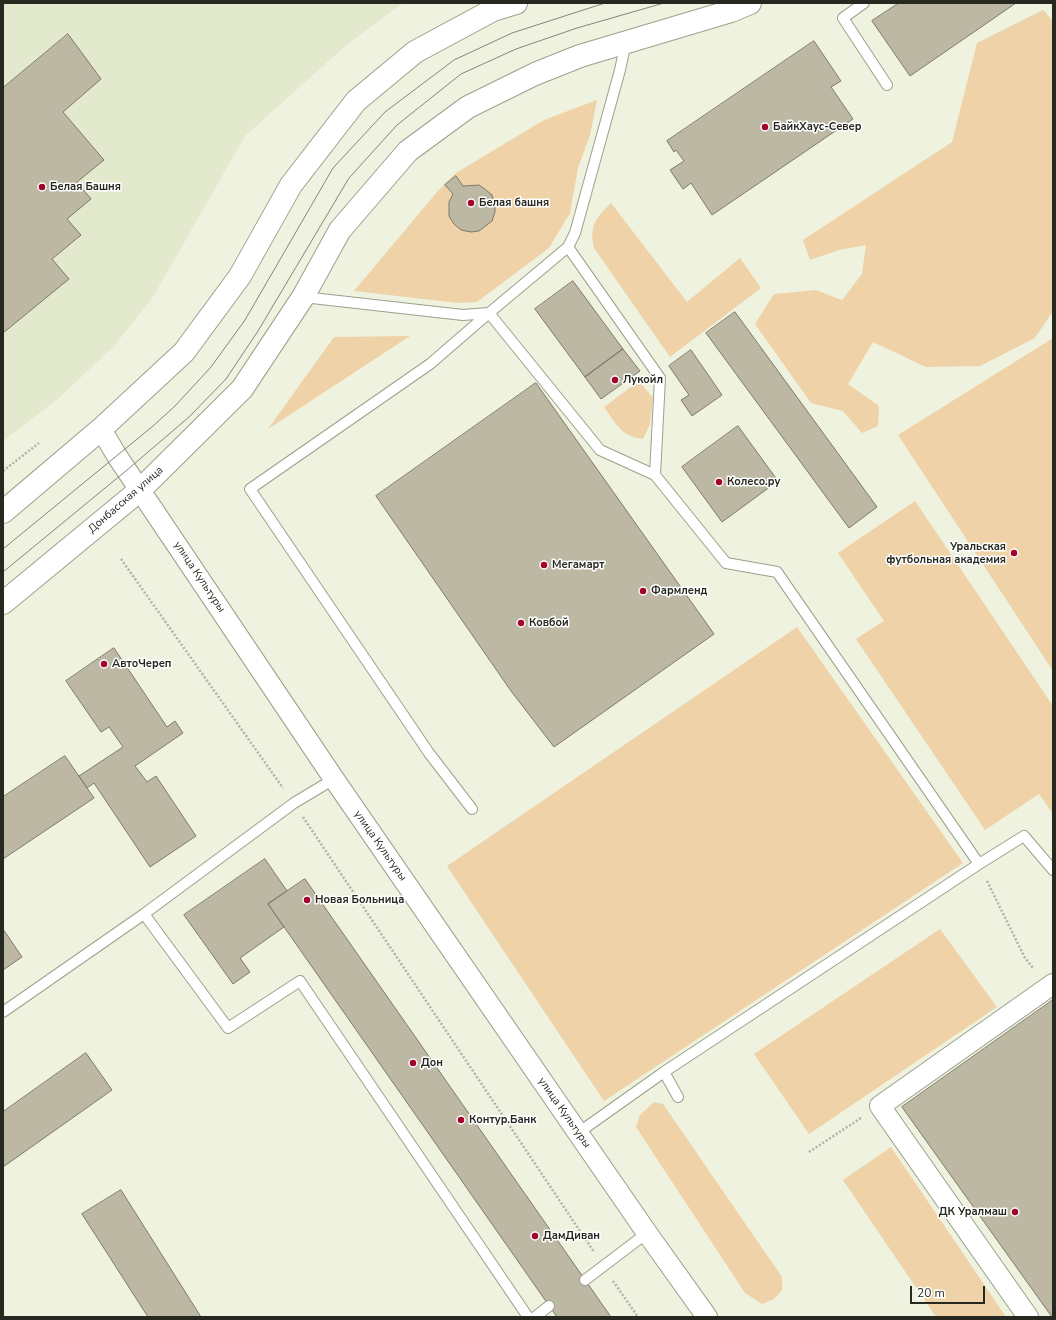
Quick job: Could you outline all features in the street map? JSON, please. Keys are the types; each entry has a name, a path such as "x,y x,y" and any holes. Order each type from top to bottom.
{"main road":[{"path":"3,512 101,429 184,352 240,276 291,185 356,101 415,52 493,10 516,3"},
{"name":"Донбасская улица","path":"3,602 140,490 242,389 303,296 340,230 408,151 468,107 535,74 580,56 750,3"}],"street":[{"name":"улица Культуры","path":"101,429 140,490 334,779 647,1233 707,1317"},
{"path":"1028,1317 880,1106 1051,985"}],"lane":[{"path":"864,3 843,18 887,85"},
{"path":"472,809 429,754 250,489 430,364 568,247 575,234 620,70 626,42"},
{"path":"568,247 660,378 655,475"},
{"path":"303,296 463,315 489,313"},
{"path":"489,313 600,450 655,475 726,563 777,572 979,864"},
{"path":"3,1012 144,914 294,803 334,779"},
{"path":"578,1133 664,1072 979,864 1024,836 1053,870"},
{"path":"144,914 228,1028 300,981 528,1317"},
{"path":"664,1072 678,1097"},
{"path":"585,1280 602,1265 647,1233"},
{"path":"535,1317 550,1306"}],"path":[{"path":"3,471 39,443"},
{"path":"121,559 294,803 638,1317"},
{"path":"979,864 1025,958 1051,985"},
{"path":"809,1152 880,1106"}],"shaded area":[{"path":"3,3 403,3 344,47 245,136 153,297 114,346 60,397 3,441"},
{"path":"1043,10 1053,21 1053,311 1035,338 980,366 926,367 873,342 848,384 879,406 878,426 862,433 843,411 811,403 755,324 774,294 816,290 842,300 862,274 866,245 839,250 810,260 803,240 952,142 977,43"},
{"path":"597,100 590,135 578,168 570,213 549,248 477,302 458,303 354,291 437,192 456,173 544,120"},
{"path":"611,203 687,302 740,258 761,288 670,357 594,248 592,233 595,222 601,213"},
{"path":"410,336 268,429 334,337"},
{"name":"Уральская футбольная академия","path":"1053,338 1053,671 898,435"},
{"path":"639,381 653,398 650,424 643,439 624,432 616,424 604,407"},
{"path":"915,501 1053,706 1053,814 1039,794 985,830 856,639 884,621 838,553"},
{"path":"797,627 963,863 604,1101 447,866"},
{"path":"940,929 997,1007 809,1134 754,1054"},
{"path":"654,1102 663,1104 782,1277 782,1290 774,1299 762,1304 745,1293 636,1127 640,1115"},
{"path":"891,1147 1006,1317 936,1317 843,1180"}],"building":[{"path":"899,3 1016,3 910,76 872,21"},
{"name":"Белая Башня","path":"68,34 101,79 63,112 104,160 77,182 91,199 67,219 81,235 52,259 69,279 3,333 3,88"},
{"name":"БайкХаус-Север","path":"814,41 841,81 831,87 853,119 712,215 691,183 683,189 670,170 684,161 676,150 674,152 667,141"},
{"name":"Белая башня","path":"456,176 463,186 479,185 492,195 495,205 495,212 492,221 479,231 471,232 461,230 454,224 449,216 449,202 453,194 445,185"},
{"path":"573,281 623,349 585,377 535,309"},
{"path":"735,312 877,507 849,528 706,333"},
{"path":"623,349 640,371 601,399 585,377"},
{"path":"691,350 722,395 692,416 681,400 689,395 669,366"},
{"name":"Мегамарт","path":"536,383 714,634 554,747 511,691 376,496"},
{"path":"738,426 778,481 722,522 682,467"},
{"path":"114,648 167,727 175,721 183,733 135,766 147,782 156,776 196,836 150,867 94,783 87,788 79,776 123,747 109,727 101,732 66,681"},
{"path":"65,756 94,798 3,859 3,797"},
{"path":"265,859 287,891 268,904 284,927 240,958 250,972 233,984 184,915"},
{"path":"305,879 611,1317 557,1317 268,904"},
{"path":"3,929 22,957 3,970"},
{"name":"ДК Уралмаш","path":"1053,1000 1053,1317 1052,1317 902,1107"},
{"path":"86,1053 112,1090 3,1167 3,1112"},
{"path":"121,1190 201,1317 148,1317 82,1214"}],"tram line":[{"path":"3,549 153,426 175,406 211,367 245,320 333,168 385,112 454,60 512,33 605,3"},
{"path":"3,572 189,417 226,379 258,331 349,178 397,125 461,74 516,49 577,28 664,3"}],"place":[{"name":"БайкХаус-Север","path":"765,127"},
{"name":"Белая Башня","path":"42,187"},
{"name":"Белая башня","path":"471,203"},
{"name":"Лукойл","path":"615,380"},
{"name":"Колесо.ру","path":"719,482"},
{"name":"Уральская футбольная академия","path":"1014,553"},
{"name":"Мегамарт","path":"544,565"},
{"name":"Фармленд","path":"643,591"},
{"name":"Ковбой","path":"521,623"},
{"name":"АвтоЧереп","path":"104,664"},
{"name":"Новая Больница","path":"307,900"},
{"name":"Дон","path":"413,1063"},
{"name":"Контур.Банк","path":"461,1120"},
{"name":"ДК Уралмаш","path":"1015,1212"},
{"name":"ДамДиван","path":"535,1236"}]}
